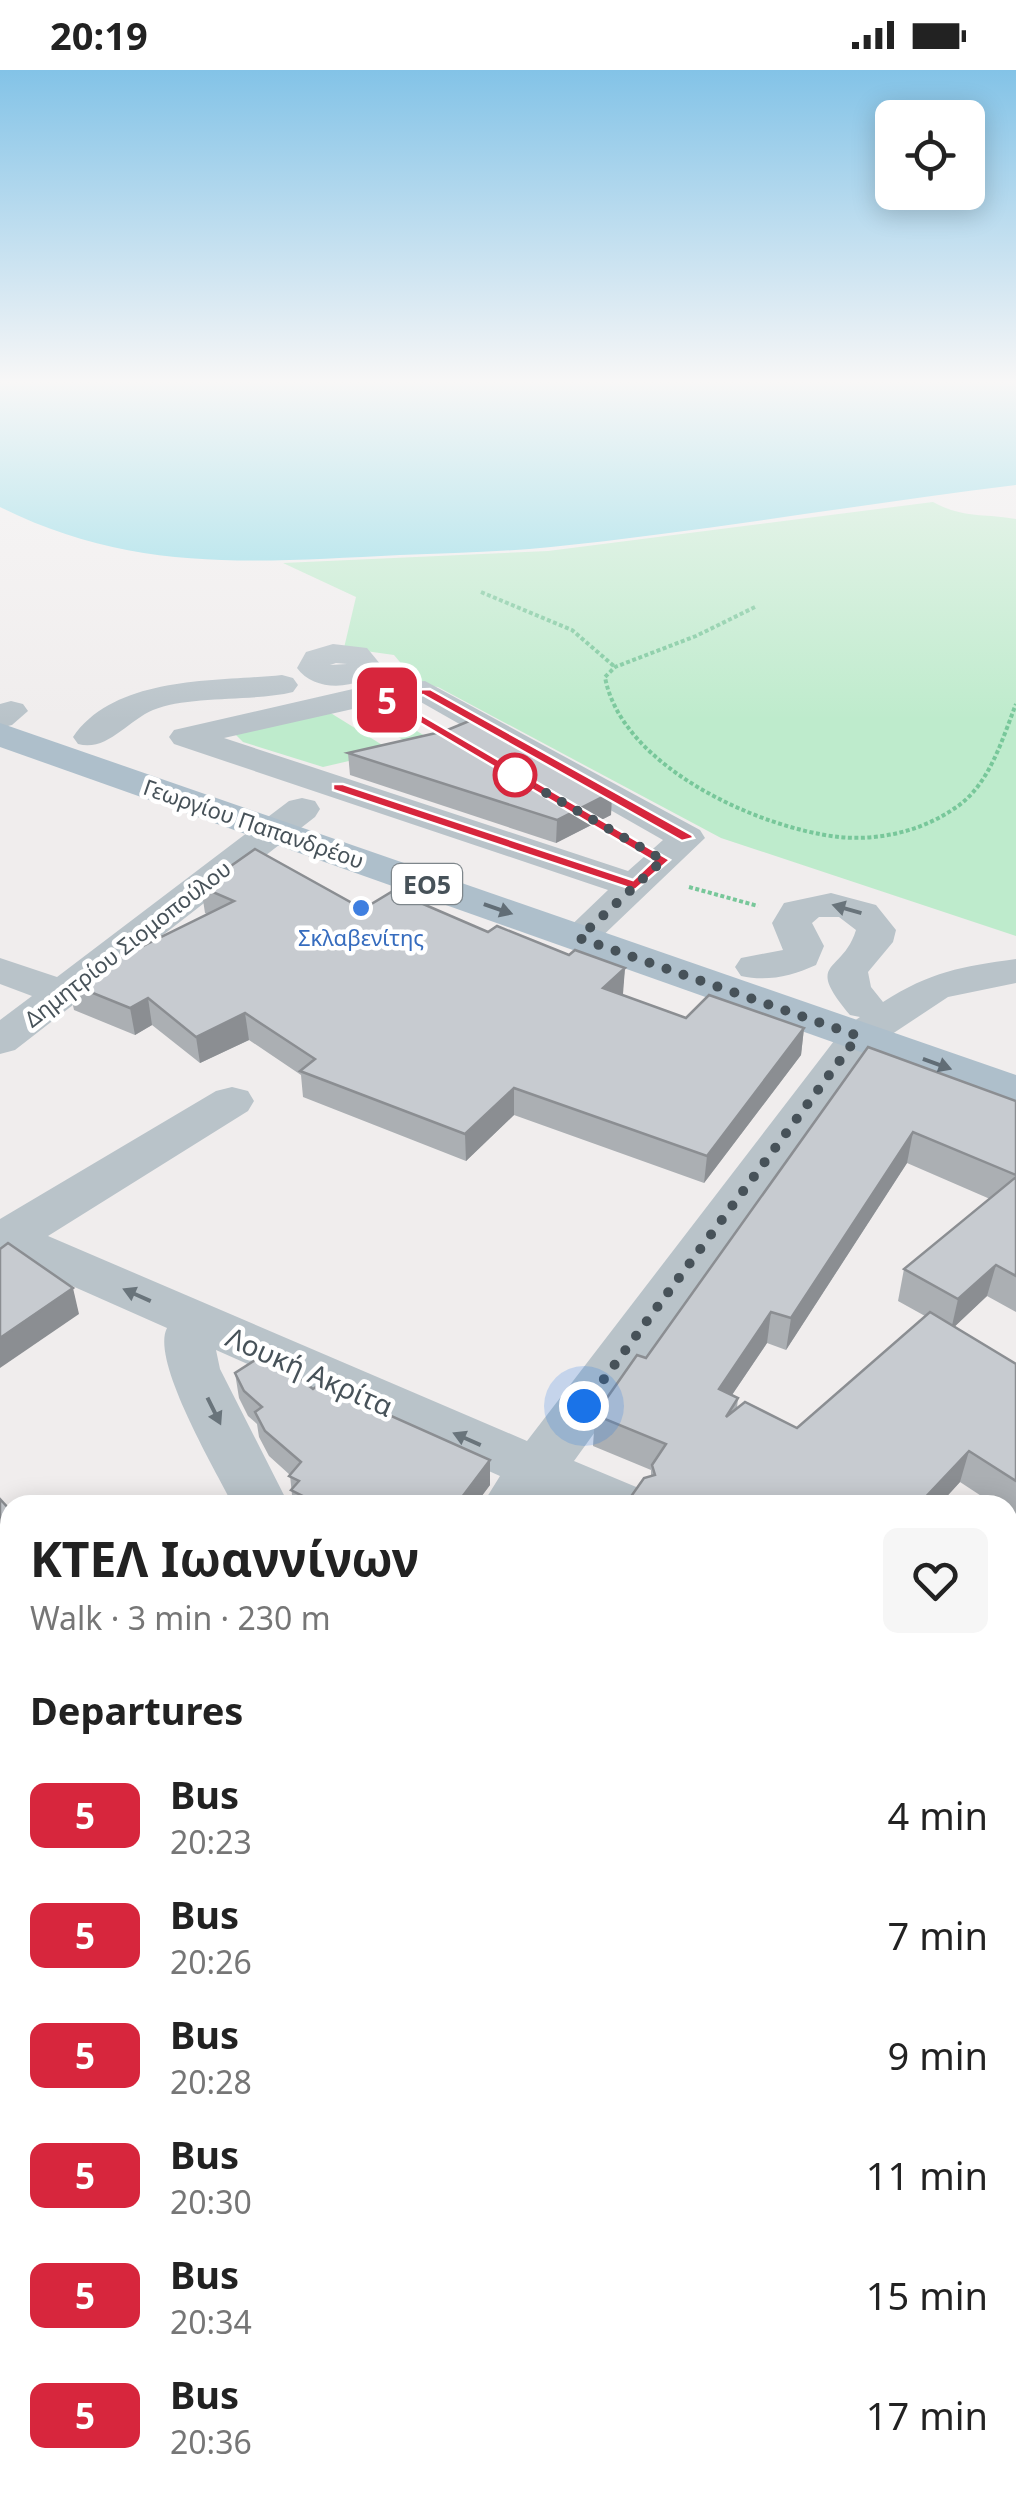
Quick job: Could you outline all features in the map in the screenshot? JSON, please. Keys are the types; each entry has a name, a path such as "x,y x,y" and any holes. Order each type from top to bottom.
{"main road":[{"name":"Γεωργίου Παπανδρέου","path":"3,718 190,754 288,819"},
{"name":"Γεωργίου Παπανδρέου","path":"3,718 591,926 872,1019 1016,1058"},
{"name":"Γεωργίου Παπανδρέου","path":"591,926 756,967 872,1019 1016,1092"}],"street":[{"path":"90,737 125,710 150,699 256,690 321,674"},
{"path":"391,693 655,868 190,754 186,737 391,693"},
{"name":"Δημητρίου Σιομοπούλου","path":"0,1041 288,819"},
{"path":"591,926 655,868"},
{"path":"756,967 792,962 802,956 804,946 792,926 793,916 806,907 830,904 855,909 871,920 875,940 853,961 846,976 851,992 872,1019"},
{"path":"0,970 62,993"},
{"path":"523,1487 872,1019 957,980 1016,971"},
{"path":"4,1237 232,1101"},
{"name":"Λουκή Ακρίτα","path":"4,1237 196,1321 523,1487 567,1495"},
{"path":"196,1321 188,1338 194,1369 256,1495"}],"path":[{"path":"480,592 567,629 607,656 615,667"},
{"path":"755,607 696,636 615,667 606,677 613,704 630,731 671,769 758,819 826,834 870,836 900,832 956,808 981,782 998,752 1016,704"},
{"path":"655,868 793,916"}],"green space":[{"path":"933,502 964,513 1016,519 1016,936 721,838 438,687 391,680 410,674 394,655 344,648 356,597 283,563 548,551"},
{"path":"370,702 433,741 413,746 349,707"},
{"path":"329,712 392,751 323,767 243,742 234,733"}],"water":[{"path":"0,494 949,494 532,549 245,561 196,559 99,544 50,529 0,507"}],"building":[{"path":"479,717 612,792 557,820 348,753 445,731"},
{"path":"255,849 363,909 393,891 488,932 497,926 569,955 575,950 625,968 603,988 686,1018 709,995 804,1028 707,1156 514,1088 465,1134 300,1071 315,1059 245,1013 196,1037 148,998 130,1008 68,983 234,901 201,887"},
{"path":"868,1047 1016,1101 1016,1175 913,1132 791,1318 771,1312 719,1389 738,1398 726,1417 745,1402 797,1428 930,1312 1016,1364 1016,1481 969,1451 927,1495 632,1495 644,1478 655,1475 652,1465 666,1444 595,1415 637,1355 646,1358"},
{"path":"1016,1177 1016,1276 996,1265 958,1299 904,1269"},
{"path":"8,1243 73,1288 0,1338 0,1249"},
{"path":"266,1353 313,1389 326,1380 344,1395 490,1460 464,1495 301,1495 291,1490 299,1481 289,1476 301,1462 265,1431 255,1412 262,1407 244,1391 235,1373"}],"bus line":[{"name":"5","path":"338,787 635,886 663,860 377,694 426,691 687,838"}],"place":[{"name":"Σκλαβενίτης","path":"361,908"}],"route":[{"path":"515,775 663,860 579,938 858,1036 584,1406"}]}
